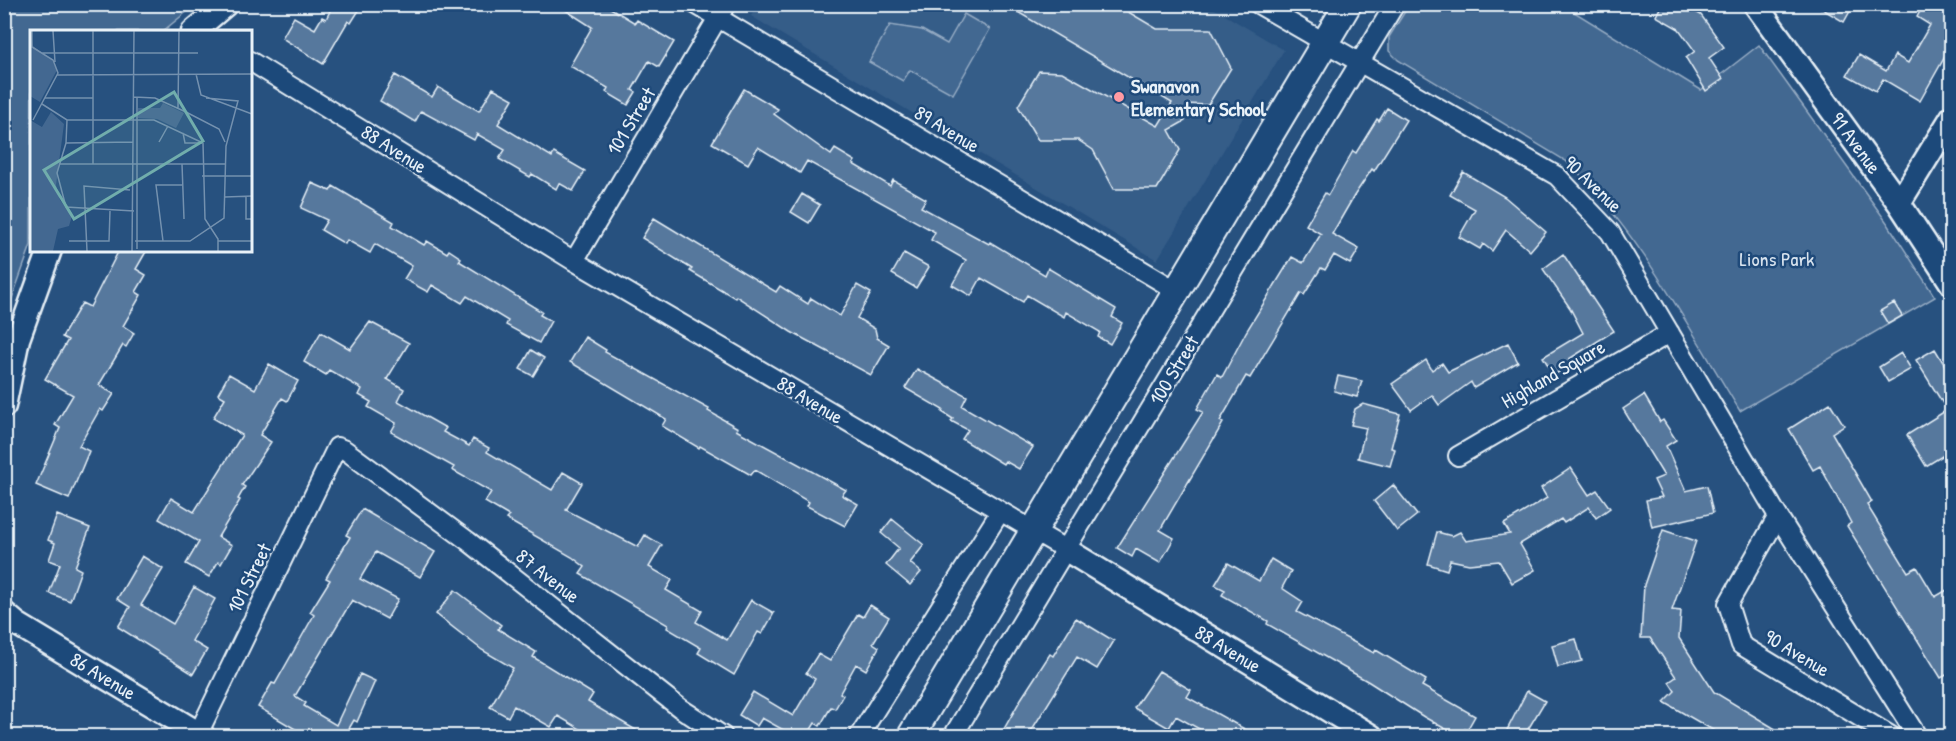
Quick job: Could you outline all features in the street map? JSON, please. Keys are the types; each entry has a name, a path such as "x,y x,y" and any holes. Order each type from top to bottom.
{"main road":[{"name":"100 Street","path":"910,736 1348,4"}],"street":[{"path":"198,30 226,4"},
{"name":"89 Avenue","path":"695,4 722,11 1177,291"},
{"name":"90 Avenue","path":"1258,4 1324,45 1557,176 1610,232 1778,516 1917,736"},
{"name":"100 Street","path":"953,736 1395,4"},
{"name":"91 Avenue","path":"1755,4 1899,203 1952,284"},
{"name":"101 Street","path":"574,261 722,11"},
{"name":"88 Avenue","path":"252,62 574,261 1065,549 1371,736"},
{"path":"1899,203 1952,117"},
{"path":"4,406 18,339 49,252"},
{"name":"Highland Square","path":"1458,456 1670,333"},
{"name":"101 Street","path":"200,736 337,447 345,450"},
{"name":"87 Avenue","path":"345,450 468,541 680,708 723,736"},
{"path":"859,736 1000,512"},
{"name":"90 Avenue","path":"1778,516 1728,604 1741,645 1891,736"},
{"name":"86 Avenue","path":"4,613 17,624 200,736"}],"shaded area":[{"path":"758,4 1208,5 1284,50 1157,260 751,16"}],"green space":[{"path":"5,4 195,5 164,30 30,30 30,248 5,318"},
{"name":"Lions Park","path":"1409,5 1563,5 1701,90 1759,45 1888,224 1935,297 1740,411 1639,249 1617,218 1566,161 1398,60 1389,51 1389,37"},
{"path":"964,14 990,29 953,94 910,70 903,81 869,62 890,25 922,30 947,44"}],"building":[{"path":"320,4 363,4 351,23 348,21 323,64 282,38 294,17 315,29 322,17 326,19 330,11"},
{"path":"556,4 604,4 635,23 637,20 674,42 659,67 649,61 632,90 636,92 628,105 606,92 608,88 570,66 592,27"},
{"name":"Swanavon Elementary School","path":"1004,4 1115,4 1157,29 1211,29 1231,68 1208,105 1187,104 1185,121 1169,130 1180,150 1157,189 1114,189 1093,150 1078,140 1038,140 1018,106 1039,71 1062,72 1158,126 1172,103"},
{"path":"1662,4 1682,4 1701,15 1724,47 1709,58 1723,79 1706,91 1686,58 1695,51 1679,29 1656,16"},
{"path":"1814,4 1854,4 1844,22"},
{"path":"1924,4 1952,4 1952,44 1920,101 1883,79 1876,91 1847,75 1859,55 1886,71 1895,55 1908,63 1930,25 1917,17"},
{"path":"395,75 432,97 438,87 479,111 493,88 513,99 498,124 552,157 554,153 585,171 573,191 559,183 556,189 532,174 530,177 499,159 505,150 477,134 474,140 421,111 415,122 380,101"},
{"path":"744,89 778,109 774,114 831,155 835,149 855,161 853,164 890,186 893,180 926,199 921,207 989,244 990,242 1045,275 1048,268 1116,309 1112,317 1122,323 1110,344 1098,337 1100,332 1066,312 1064,317 1027,295 1023,302 981,278 971,296 952,285 966,260 931,240 935,232 807,161 800,173 758,147 748,164 712,143"},
{"path":"1387,108 1406,120 1374,171 1372,169 1354,196 1332,234 1359,249 1350,264 1334,255 1325,270 1321,268 1304,295 1301,293 1250,378 1246,376 1220,421 1223,423 1160,530 1174,538 1160,563 1136,549 1132,557 1117,548 1203,412 1197,409 1217,374 1222,377 1246,332 1292,257 1303,263 1321,234 1306,225 1325,193 1328,195 1353,151 1356,153 1377,119 1379,121"},
{"path":"1463,172 1505,197 1546,232 1530,251 1506,230 1492,251 1483,244 1480,249 1459,237 1475,209 1450,195"},
{"path":"312,183 330,191 333,186 394,222 392,226 424,245 427,241 447,253 449,250 461,258 459,261 542,312 540,315 551,321 539,343 506,325 508,321 467,296 462,303 432,285 428,292 404,279 412,266 375,244 370,253 347,240 345,244 321,230 327,220 301,208"},
{"path":"802,194 820,205 809,223 791,212"},
{"path":"654,218 776,292 780,286 808,304 811,298 840,316 857,285 871,293 857,318 875,329 877,338 889,345 871,375 791,332 736,296 735,298 690,271 692,269 642,238"},
{"path":"118,252 146,252 136,269 146,275 136,292 141,295 123,326 134,333 126,347 123,345 99,385 114,394 103,411 100,409 79,446 89,451 69,499 36,485 60,428 55,425 73,395 45,379 68,340 62,337 82,303 90,307"},
{"path":"904,253 929,267 916,288 892,274"},
{"path":"1563,254 1614,331 1569,359 1572,364 1554,375 1543,357 1583,333 1570,308 1543,269"},
{"path":"1894,303 1902,316 1888,324 1880,311"},
{"path":"370,322 409,343 387,379 404,389 398,401 446,428 443,432 469,446 473,439 489,448 487,452 552,490 563,472 582,483 566,510 638,547 645,535 662,545 649,567 672,580 666,590 702,611 696,622 727,640 751,600 774,613 762,634 758,632 734,675 698,653 701,648 667,628 668,625 580,574 585,567 572,557 506,519 509,516 485,502 491,492 452,470 454,467 391,432 396,423 368,407 371,402 359,395 362,389 329,370 326,375 304,362 321,332 350,349"},
{"path":"585,337 606,350 605,352 709,409 708,411 738,428 736,430 846,490 842,495 858,504 845,526 807,506 809,502 755,470 751,475 662,426 666,419 570,362"},
{"path":"1508,343 1518,362 1474,388 1471,382 1439,405 1432,395 1411,410 1392,384 1426,360 1432,370 1442,363 1448,372"},
{"path":"1935,349 1952,377 1952,450 1926,466 1907,435 1947,410 1916,360"},
{"path":"531,350 544,358 533,376 520,369"},
{"path":"1901,353 1911,369 1888,382 1879,367"},
{"path":"269,364 298,381 287,401 282,398 260,435 271,442 242,485 245,487 238,499 240,500 218,537 232,545 221,564 218,562 209,577 186,564 199,542 159,519 171,498 194,512 242,435 213,418 225,398 218,394 229,374 255,389"},
{"path":"917,369 967,396 962,406 1033,447 1019,469 1005,461 1003,464 962,439 968,430 951,421 953,419 942,412 943,410 905,388"},
{"path":"1338,376 1362,381 1357,397 1334,391"},
{"path":"1644,395 1660,422 1663,420 1676,440 1666,446 1686,491 1707,486 1713,513 1652,527 1646,500 1662,497 1654,480 1664,476 1623,409"},
{"path":"1830,403 1844,425 1832,433 1872,502 1867,505 1908,572 1917,567 1935,597 1952,587 1952,672 1941,678 1847,526 1851,523 1820,466 1813,470 1789,429"},
{"path":"1363,404 1400,414 1391,448 1395,449 1390,466 1358,458 1366,428 1351,425 1355,409"},
{"path":"1571,468 1589,495 1597,490 1610,508 1596,518 1589,507 1564,523 1561,519 1520,544 1535,570 1512,583 1499,561 1469,564 1450,560 1447,570 1428,564 1437,532 1452,536 1460,532 1466,541 1510,534 1504,524 1547,498 1541,488"},
{"path":"1393,485 1417,515 1397,531 1374,501"},
{"path":"362,509 435,552 420,577 376,552 360,579 398,599 387,619 352,600 295,696 306,703 304,706 336,725 360,674 375,681 357,722 354,720 347,732 355,736 293,736 297,730 258,707 272,683 275,684 314,615 310,612 330,580 326,578 350,537 346,535"},
{"path":"57,515 90,528 75,567 81,570 70,601 49,593 60,564 49,560 55,543 48,540"},
{"path":"892,519 924,545 910,563 921,572 910,585 886,565 899,548 881,533"},
{"path":"1663,530 1696,541 1672,610 1681,611 1679,638 1714,692 1787,736 1723,736 1664,702 1675,691 1669,682 1676,677 1650,638 1641,638 1644,585"},
{"path":"142,556 163,569 141,605 173,624 194,587 215,599 192,641 207,650 193,674 118,627 130,607 117,599"},
{"path":"1271,559 1291,571 1282,588 1303,602 1297,612 1374,653 1376,650 1426,680 1422,686 1475,716 1467,730 1465,729 1458,736 1424,717 1369,682 1267,624 1268,621 1222,595 1225,590 1215,585 1228,563 1259,581"},
{"path":"455,590 501,625 498,629 536,652 533,657 593,694 588,702 646,736 592,736 558,716 551,727 514,706 508,717 490,707 513,668 482,650 436,614"},
{"path":"870,605 889,617 873,643 879,647 866,670 856,664 840,693 843,695 835,709 831,707 820,726 815,723 807,736 794,736 762,718 757,726 739,715 753,692 793,716 815,679 806,673 818,654 830,661 858,614 863,617"},
{"path":"1076,618 1114,641 1097,669 1077,657 1028,736 1000,736 1021,699 1050,654 1053,656"},
{"path":"1576,639 1582,661 1558,667 1552,645"},
{"path":"1159,671 1191,690 1187,697 1257,736 1200,736 1203,731 1176,716 1169,728 1134,708"},
{"path":"1527,691 1545,701 1524,736 1504,736"}],"place":[{"name":"Swanavon Elementary School","path":"1119,97"}]}
